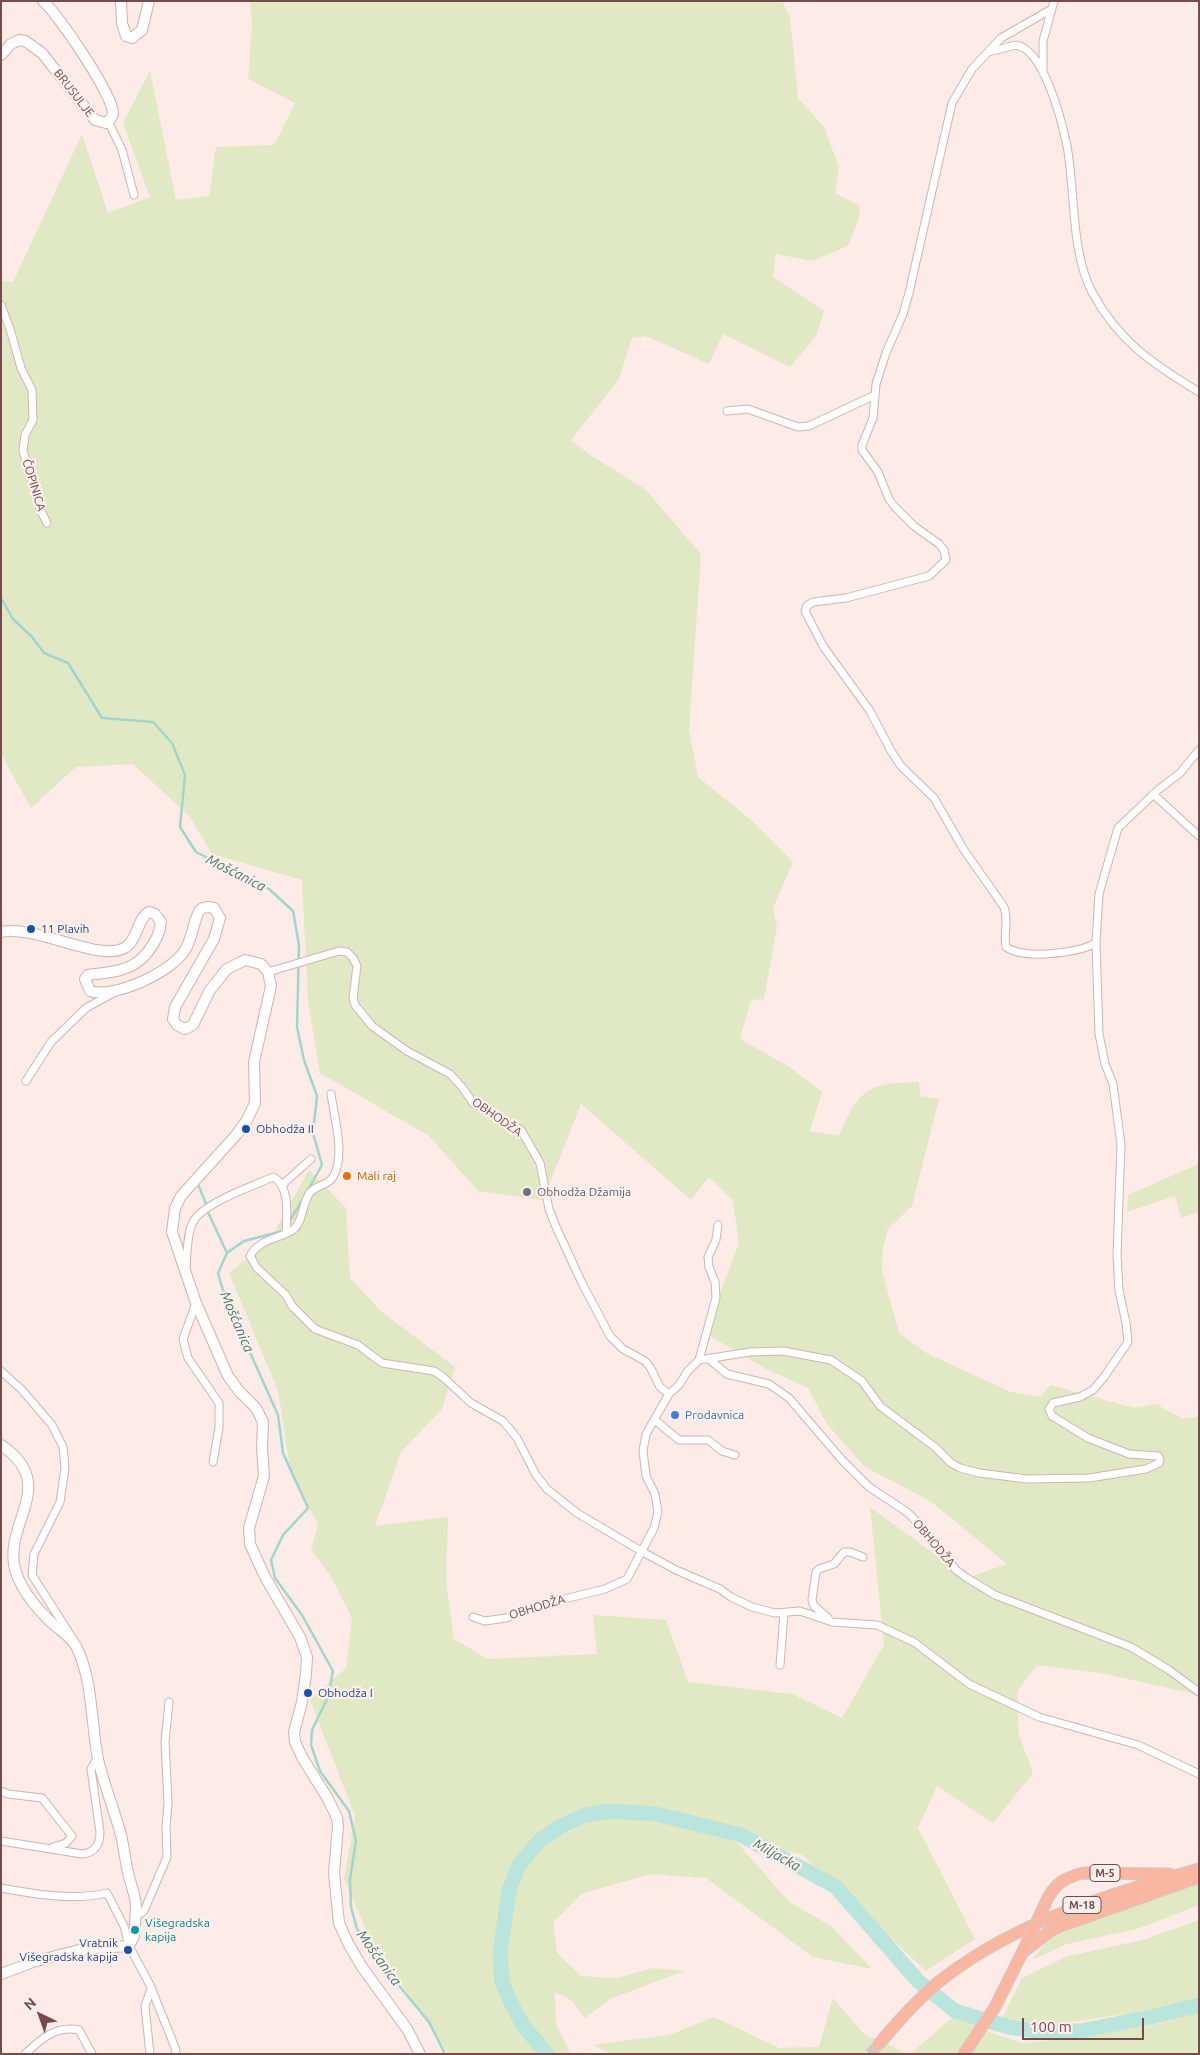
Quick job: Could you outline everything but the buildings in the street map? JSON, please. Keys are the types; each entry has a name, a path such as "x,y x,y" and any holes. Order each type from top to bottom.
{"main road":[{"name":"BRUSULJE","path":"1,55 11,44 18,40 31,44 54,67 95,120 101,123 108,121 113,114 110,102 90,66 58,17 43,1"},
{"path":"121,1 123,30 126,36 132,38 142,30 149,1"},
{"path":"1,932 25,931 92,950 109,951 126,947 131,942 144,914 149,912 155,914 161,922 160,930 143,957 126,969 88,975 85,979 90,991 96,993 115,992 152,977 174,963 184,953 191,940 198,913 206,907 214,908 220,918 214,939 175,1007 173,1019 176,1025 185,1029 194,1025 218,979 228,969 240,961 255,962 261,964 268,972 271,986 254,1062 254,1103 247,1120 237,1134 190,1185 175,1208 172,1232 196,1303 228,1376 239,1391 256,1408 263,1422 264,1476 249,1528 250,1544 270,1585 300,1637 307,1656 303,1693 294,1732 295,1742 302,1757 328,1798 337,1818 334,1873 339,1923 362,1967 406,2029 420,2054"},
{"path":"1,1446 18,1458 28,1480 26,1506 16,1538 15,1568 22,1588 53,1624 73,1641 80,1656 89,1693 103,1780 121,1835 136,1905 135,1921"},
{"name":"M-5","path":"964,2054 995,2007 1045,1904 1054,1887 1060,1881 1084,1873 1179,1875 1199,1869"},
{"name":"M-18","path":"878,2044 934,1986 958,1967 989,1948 1072,1908 1179,1875"},
{"name":"M-5","path":"1022,1954 1049,1932 1061,1926 1199,1878"},
{"path":"1,1974 33,1962 83,1949 131,1941"}],"street":[{"path":"1054,1 1042,41 1043,69 1067,147 1070,188 1082,263 1091,290 1107,316 1128,342 1148,360 1199,392"},
{"path":"1050,10 1015,28 986,53 972,69 952,103 909,293 903,314 886,353 876,384 873,418 862,444 862,450 878,472 889,499 894,506 914,526 939,544 944,550 946,560 929,576 846,598 813,602 807,606 805,614 824,646 870,711 890,751 901,766 934,798 964,850 1004,907 1007,916 1004,940 1006,947 1011,950 1038,954 1085,949 1096,943"},
{"path":"986,53 1016,45 1021,46 1033,54 1043,69"},
{"path":"108,121 122,150 134,195"},
{"name":"ČOPINICA","path":"1,305 21,368 32,390 33,420 25,435 23,450 40,509 47,523"},
{"path":"727,411 748,409 798,427 809,426 876,395"},
{"path":"699,1360 750,1352 784,1351 831,1360 862,1381 880,1406 960,1468 1027,1479 1080,1478 1146,1469 1159,1463 1160,1459 1158,1456 1129,1454 1088,1438 1052,1416 1049,1409 1053,1403 1080,1397 1093,1390 1128,1342 1119,1290 1117,1255 1120,1145 1112,1084 1098,1034 1096,943 1100,894 1118,828 1153,794 1180,773 1199,750"},
{"path":"1153,794 1199,836"},
{"name":"OBHODŽA","path":"268,972 339,951 347,952 357,966 353,998 355,1005 372,1026 407,1051 450,1074 473,1103 521,1130 540,1163 548,1209 582,1283 610,1336 623,1349 644,1361 650,1367 660,1387 669,1394"},
{"path":"26,1081 50,1042 86,1008 115,992"},
{"path":"332,1094 339,1164 332,1179 309,1192 298,1225 292,1231 253,1249 250,1256 256,1268 286,1295 292,1306 315,1329 358,1346 382,1363 434,1371 443,1377 471,1403 503,1421 508,1426 517,1438 536,1475 546,1489 577,1513 676,1570 752,1607 775,1613 800,1611 832,1622 878,1626 914,1642 969,1684 1039,1717 1138,1745 1199,1774"},
{"path":"282,1185 311,1160"},
{"path":"186,1275 187,1251 192,1222 201,1212 229,1196 273,1177 279,1180 282,1185 287,1217 286,1233"},
{"name":"OBHODŽA","path":"473,1617 486,1621 506,1618 540,1605 615,1585 626,1579 654,1528 658,1512 655,1494 646,1476 643,1451 646,1434 669,1394 679,1385 686,1372 699,1360 716,1298 715,1282 709,1267 708,1257 716,1240 718,1225"},
{"path":"196,1303 182,1339 188,1358 219,1403 219,1428 213,1462"},
{"name":"OBHODŽA","path":"709,1359 727,1374 769,1384 789,1398 843,1462 869,1487 907,1512 927,1532 956,1570 967,1578 996,1595 1131,1647 1169,1670 1199,1692"},
{"path":"1,1371 22,1390 52,1425 63,1447 65,1468 60,1502 34,1554 32,1575 39,1589 66,1626 73,1641"},
{"path":"654,1420 679,1440 708,1440 722,1451 735,1455"},
{"path":"832,1622 814,1606 812,1600 816,1572 819,1569 834,1564 844,1552 850,1552 863,1557"},
{"path":"780,1666 784,1613"},
{"path":"135,1921 144,1911 167,1857 166,1828 168,1802 165,1742 169,1702"},
{"path":"1,1841 88,1853 94,1849 100,1840 91,1769 98,1757"},
{"path":"1,1790 8,1794 42,1798 72,1836 66,1843 50,1849"},
{"path":"1,1888 29,1893 65,1895 97,1895 107,1893 131,1941 175,2052"},
{"path":"150,2054 145,2006 151,1989"},
{"path":"25,2054 38,2041 55,2031 69,2028 79,2030 92,2054"}],"green space":[{"path":"250,1 782,1 790,17 798,98 824,127 839,167 835,193 860,206 859,218 848,246 812,261 776,254 773,277 824,311 816,336 790,367 723,334 709,364 646,336 632,338 619,379 571,440 590,455 645,489 701,554 689,730 698,777 751,820 793,862 773,908 777,926 764,999 751,1000 740,1039 788,1066 822,1092 810,1131 839,1136 853,1107 869,1090 881,1085 919,1082 920,1096 939,1099 912,1206 888,1229 883,1248 882,1271 899,1333 928,1354 1011,1392 1040,1397 1051,1385 1134,1408 1156,1404 1183,1419 1199,1416 1199,1695 1106,1674 1037,1665 1017,1692 1019,1735 1033,1773 993,1823 937,1786 918,1828 975,1939 926,1971 801,1854 736,1841 789,1902 831,1926 872,1969 813,1957 706,1878 651,1874 581,1894 553,1923 557,1953 581,1976 617,1978 653,1968 684,1971 610,1999 585,2018 571,2000 555,1992 556,2024 571,2054 448,2054 368,1934 344,1879 355,1816 310,1700 346,1668 352,1618 330,1575 311,1550 318,1524 291,1475 278,1391 229,1273 270,1240 309,1170 346,1208 350,1278 383,1313 455,1367 442,1409 401,1452 375,1526 448,1517 446,1581 454,1639 488,1659 597,1654 593,1615 666,1620 688,1682 792,1694 842,1718 884,1645 870,1507 967,1578 1007,1564 930,1501 865,1467 827,1424 808,1388 766,1369 705,1333 739,1243 733,1201 709,1177 691,1200 581,1104 543,1200 478,1191 429,1136 320,1073 308,1002 302,880 212,854 190,817 133,764 76,767 31,808 1,754 1,281 13,282 82,134 108,213 150,197 123,123 150,71 176,200 209,196 216,147 274,145 295,103 248,79 252,24"},
{"path":"1199,1164 1199,1212 1181,1218 1175,1196 1127,1212 1128,1195"},
{"path":"1199,1883 1199,1905 1137,1929 1067,1944 1032,1960 1049,1939 1087,1923"},
{"path":"1199,1920 1199,1998 1154,2010 1057,2024 1002,2019 1022,1978 1068,1956 1143,1940"},
{"path":"833,1998 864,2034 908,2054 612,2054 592,2045 669,2035 714,2017 779,2048 819,2047"},
{"path":"1199,2012 1199,2054 910,2054 956,2015 992,2033 1022,2043 1071,2038 1158,2024"}],"waterway":[{"name":"Mošćanica","path":"1,598 13,619 32,637 44,653 68,663 102,718 153,722 172,743 185,775 180,827 196,852 269,889 293,911 299,945 297,1027 304,1060 317,1096 313,1133 322,1165 308,1190"},
{"path":"198,1184 206,1204"},
{"name":"Mošćanica","path":"289,1222 303,1199"},
{"path":"208,1212 227,1253"},
{"name":"Mošćanica","path":"285,1229 244,1241 227,1253 218,1273 224,1294 278,1415 283,1453 308,1508 283,1535 271,1560 275,1578 302,1615 333,1671 328,1697 312,1730 311,1745 320,1771 349,1811 356,1841 350,1880 351,1907 357,1929 373,1954 429,2022 445,2054"},
{"name":"Miljacka","path":"547,2054 523,2025 502,1982 500,1954 509,1890 519,1865 539,1841 561,1826 585,1815 610,1811 656,1814 741,1835 836,1887 918,1981 955,2011 1009,2027 1043,2032 1080,2031 1156,2016 1199,2005"}],"tunnel":[{"path":"870,2054 879,2044"}],"place":[{"name":"11 Plavih","path":"31,929"},
{"name":"Obhodža II","path":"246,1129"},
{"name":"Mali raj","path":"347,1176"},
{"name":"Obhodža Džamija","path":"527,1192"},
{"name":"Prodavnica","path":"675,1415"},
{"name":"Obhodža I","path":"308,1693"},
{"name":"Višegradska kapija","path":"135,1930"},
{"name":"Vratnik Višegradska kapija","path":"128,1950"}]}
